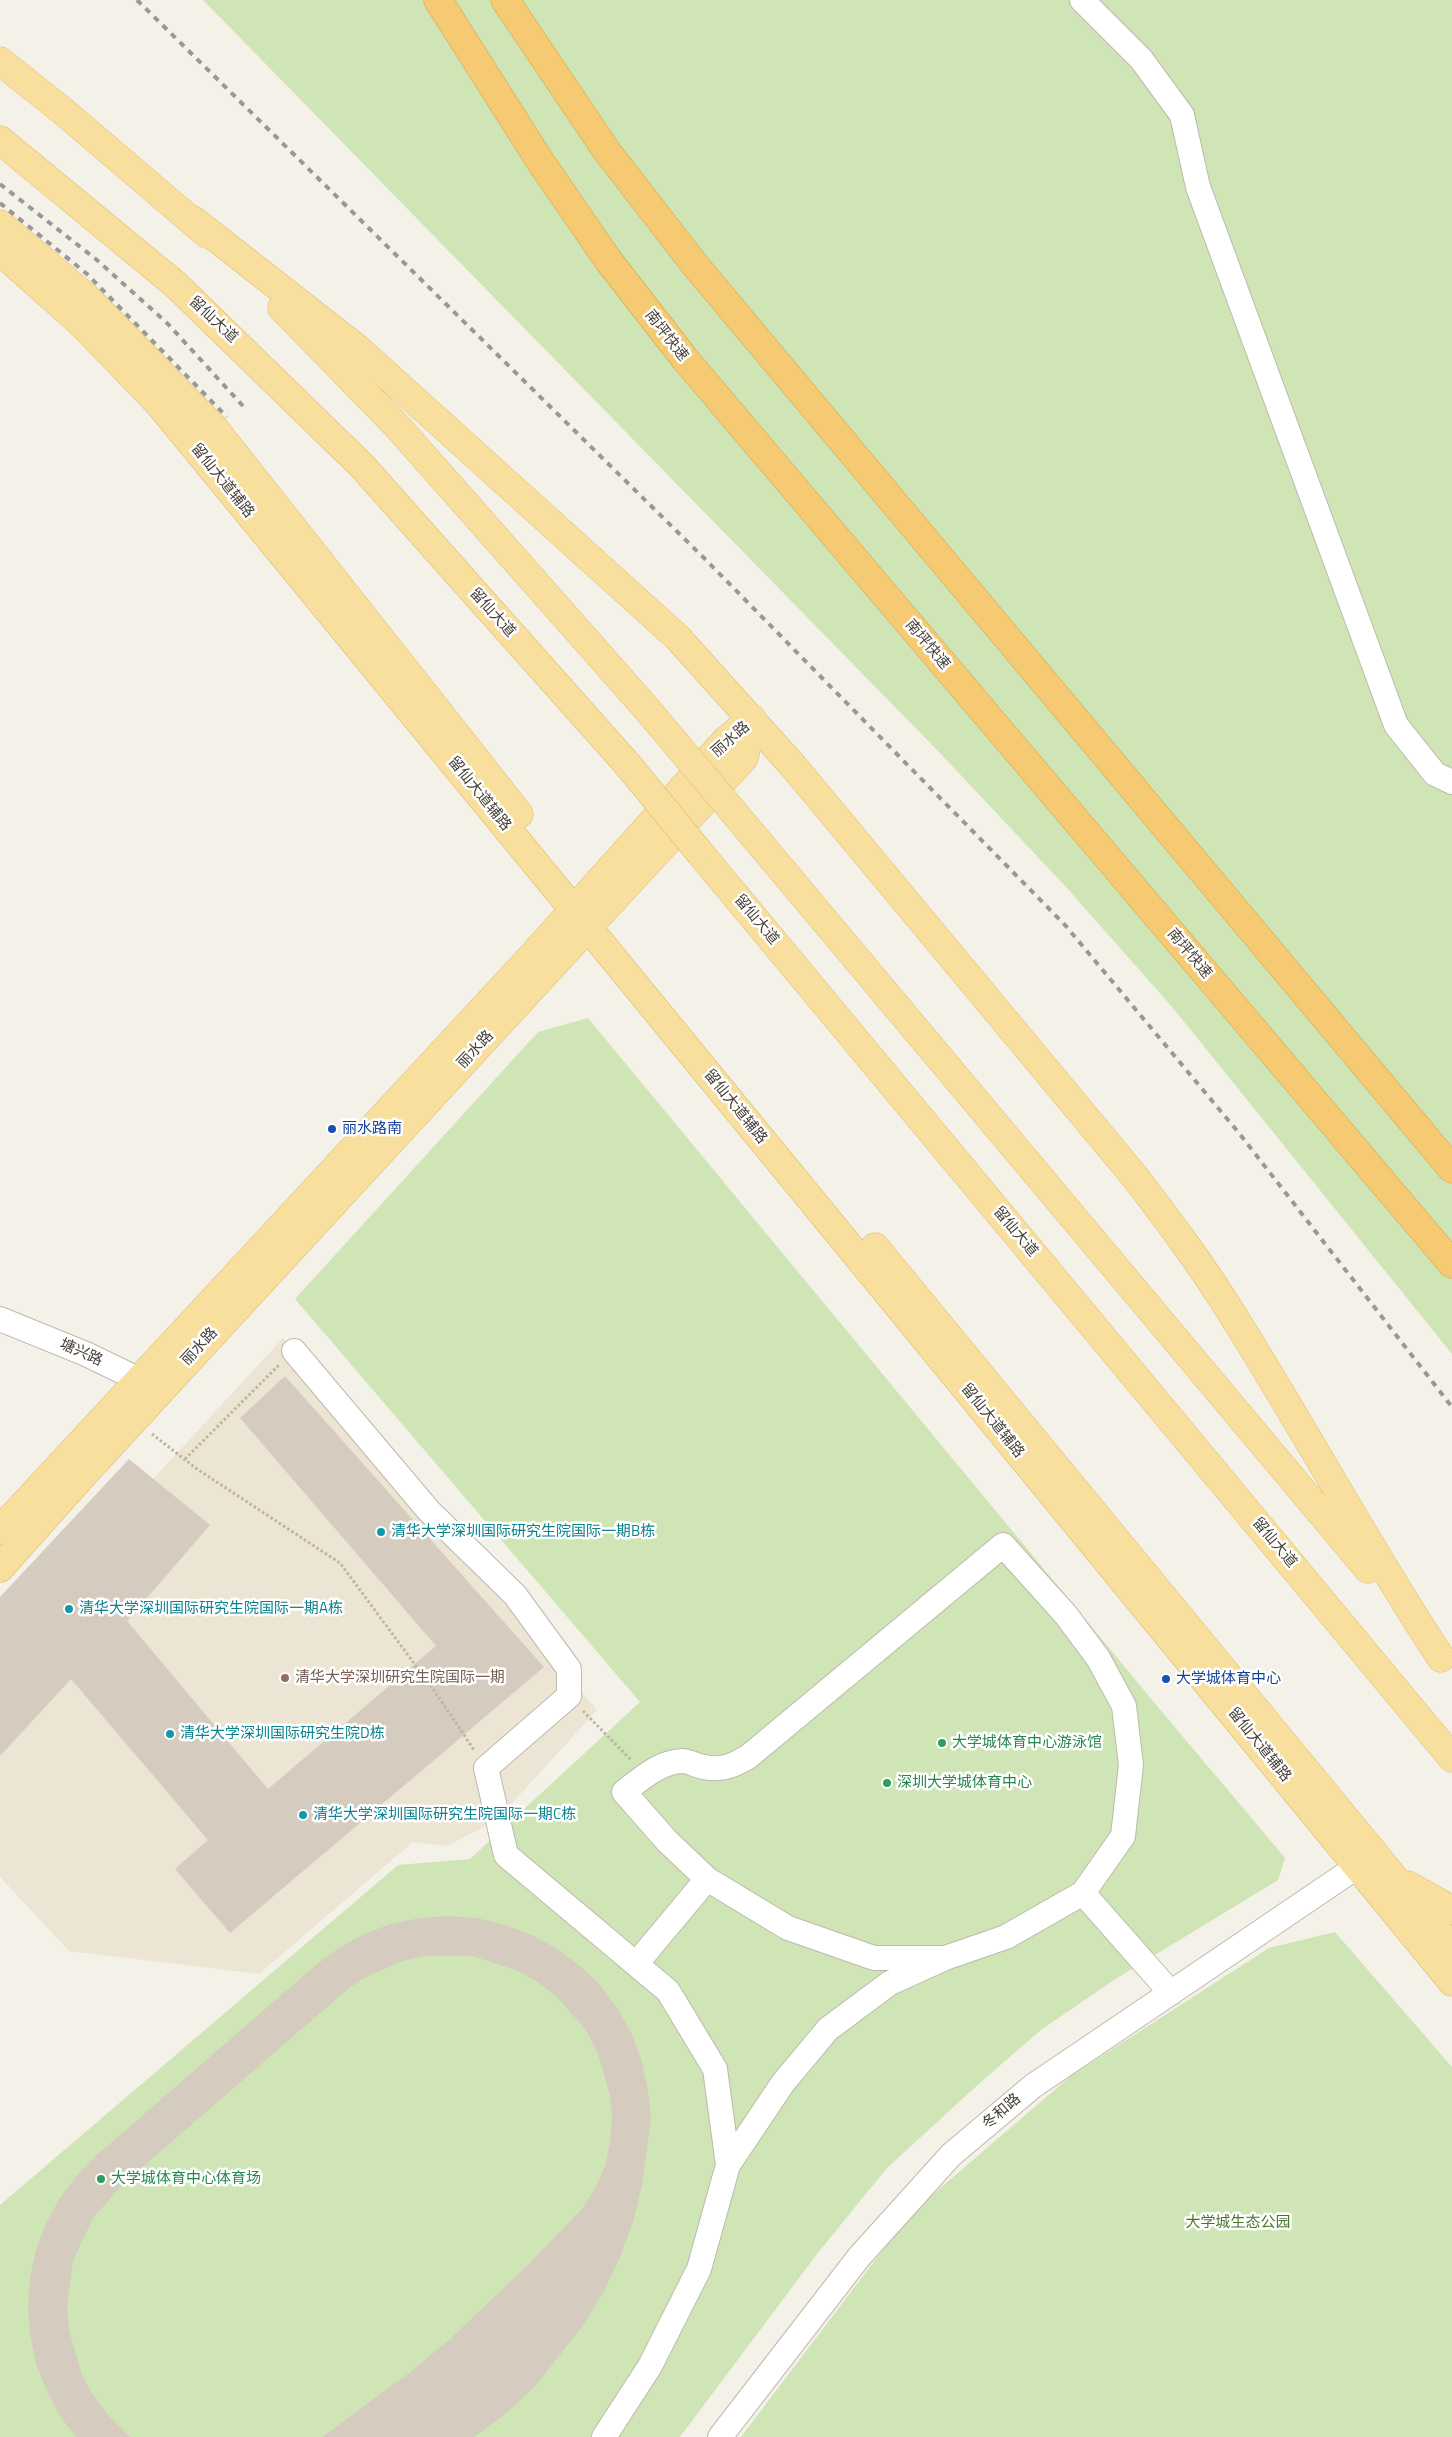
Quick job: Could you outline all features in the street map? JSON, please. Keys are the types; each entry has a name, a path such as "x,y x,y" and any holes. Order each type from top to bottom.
{"highway":[{"name":"南坪快速","path":"438,0 540,161 608,260 684,360 1452,1264"},
{"path":"505,0 606,150 695,265 1452,1169"}],"main road":[{"path":"0,61 193,220 358,349 643,605 704,665 752,719 1129,1169 1180,1236 1226,1304 1370,1548 1447,1664"},
{"name":"留仙大道","path":"0,140 176,285 363,467 628,765 1452,1758"},
{"path":"193,220 312,337 396,426 646,708 1447,1664"},
{"name":"留仙大道辅路","path":"0,224 86,297 214,428 587,912 1452,1982"},
{"name":"留仙大道辅路","path":"0,251 82,324 160,405 532,860 587,912 1452,1948"},
{"name":"丽水路","path":"0,1530 150,1384 587,912 744,758 752,719"},
{"name":"丽水路","path":"0,1568 134,1420 150,1384"},
{"path":"1358,1866 1394,1878 1452,1910"}],"street":[{"path":"1082,0 1141,59 1182,115 1198,187 1396,725 1435,774 1452,782"},
{"name":"塘兴路","path":"0,1319 78,1351 150,1384"},
{"path":"294,1351 429,1511 515,1595 569,1669 569,1696 486,1768 506,1855 668,1991 715,2069 728,2165"},
{"path":"604,2437 650,2366 699,2268 728,2165 783,2083 828,2029 890,1983 945,1958 1006,1936 1083,1893 1123,1836 1131,1765 1124,1706 1098,1658 1077,1629 1003,1545 748,1757 727,1768 706,1768 682,1761 665,1765 646,1775 624,1792 667,1841 707,1879 788,1928 874,1958 945,1958"},
{"name":"冬和路","path":"720,2437 859,2257 951,2155 1033,2086 1358,1866"},
{"path":"636,1964 707,1879"},
{"path":"1083,1893 1171,1993"}],"path":[{"path":"185,1459 294,1351"},
{"path":"134,1420 185,1459 340,1564 436,1693 486,1768"},
{"path":"569,1696 646,1775"}],"shaded area":[{"name":"清华大学深圳研究生院国际一期","path":"283,1338 597,1710 497,1820 447,1846 413,1842 259,1974 69,1951 0,1877 0,1645"}],"green space":[{"path":"203,0 1452,0 1452,1354 1173,1008 1066,887 939,752"},
{"name":"深圳大学城体育中心","path":"588,1018 1285,1858 1278,1880 1114,1980 1041,2030 887,2168 817,2254 680,2437 0,2437 0,2205 398,1865 470,1859 640,1702 295,1299 538,1032"},
{"name":"大学城生态公园","path":"1335,1932 1452,2067 1452,2437 741,2437 910,2214 1072,2075 1269,1948"}],"building":[{"path":"285,1376 544,1667 230,1933 175,1869 208,1840 71,1679 0,1756 0,1597 129,1459 210,1525 127,1621 268,1789 436,1646 240,1418"},
{"name":"大学城体育中心体育场","path":"448,1916 477,1918 505,1925 532,1935 557,1949 580,1966 601,1986 618,2009 632,2035 642,2062 648,2090 651,2119 642,2185 633,2222 620,2257 604,2291 584,2324 537,2384 510,2410 474,2437 322,2437 408,2374 449,2340 527,2266 581,2210 595,2189 605,2166 610,2142 612,2119 610,2095 597,2051 586,2030 555,1995 536,1981 516,1970 472,1956 425,1956 402,1961 360,1980 342,1994 123,2184 93,2218 73,2261 67,2307 69,2330 82,2375 93,2395 107,2414 130,2437 76,2437 60,2416 36,2364 30,2335 28,2306 30,2278 36,2250 46,2223 60,2198 77,2175 97,2155 317,1964 339,1948 364,1934 391,1924 420,1918"}],"railway":[{"path":"137,0 706,560 1065,925 1239,1133 1452,1407"},
{"path":"0,184 97,260 168,324 243,406"},
{"path":"0,203 87,274 227,417"}],"place":[{"name":"丽水路南","path":"332,1129"},
{"name":"清华大学深圳国际研究生院国际一期B栋","path":"381,1532"},
{"name":"清华大学深圳国际研究生院国际一期A栋","path":"69,1609"},
{"name":"清华大学深圳研究生院国际一期","path":"285,1678"},
{"name":"大学城体育中心","path":"1166,1679"},
{"name":"清华大学深圳国际研究生院D栋","path":"170,1734"},
{"name":"大学城体育中心游泳馆","path":"942,1743"},
{"name":"深圳大学城体育中心","path":"887,1783"},
{"name":"清华大学深圳国际研究生院国际一期C栋","path":"303,1815"},
{"name":"大学城体育中心体育场","path":"101,2179"}]}
